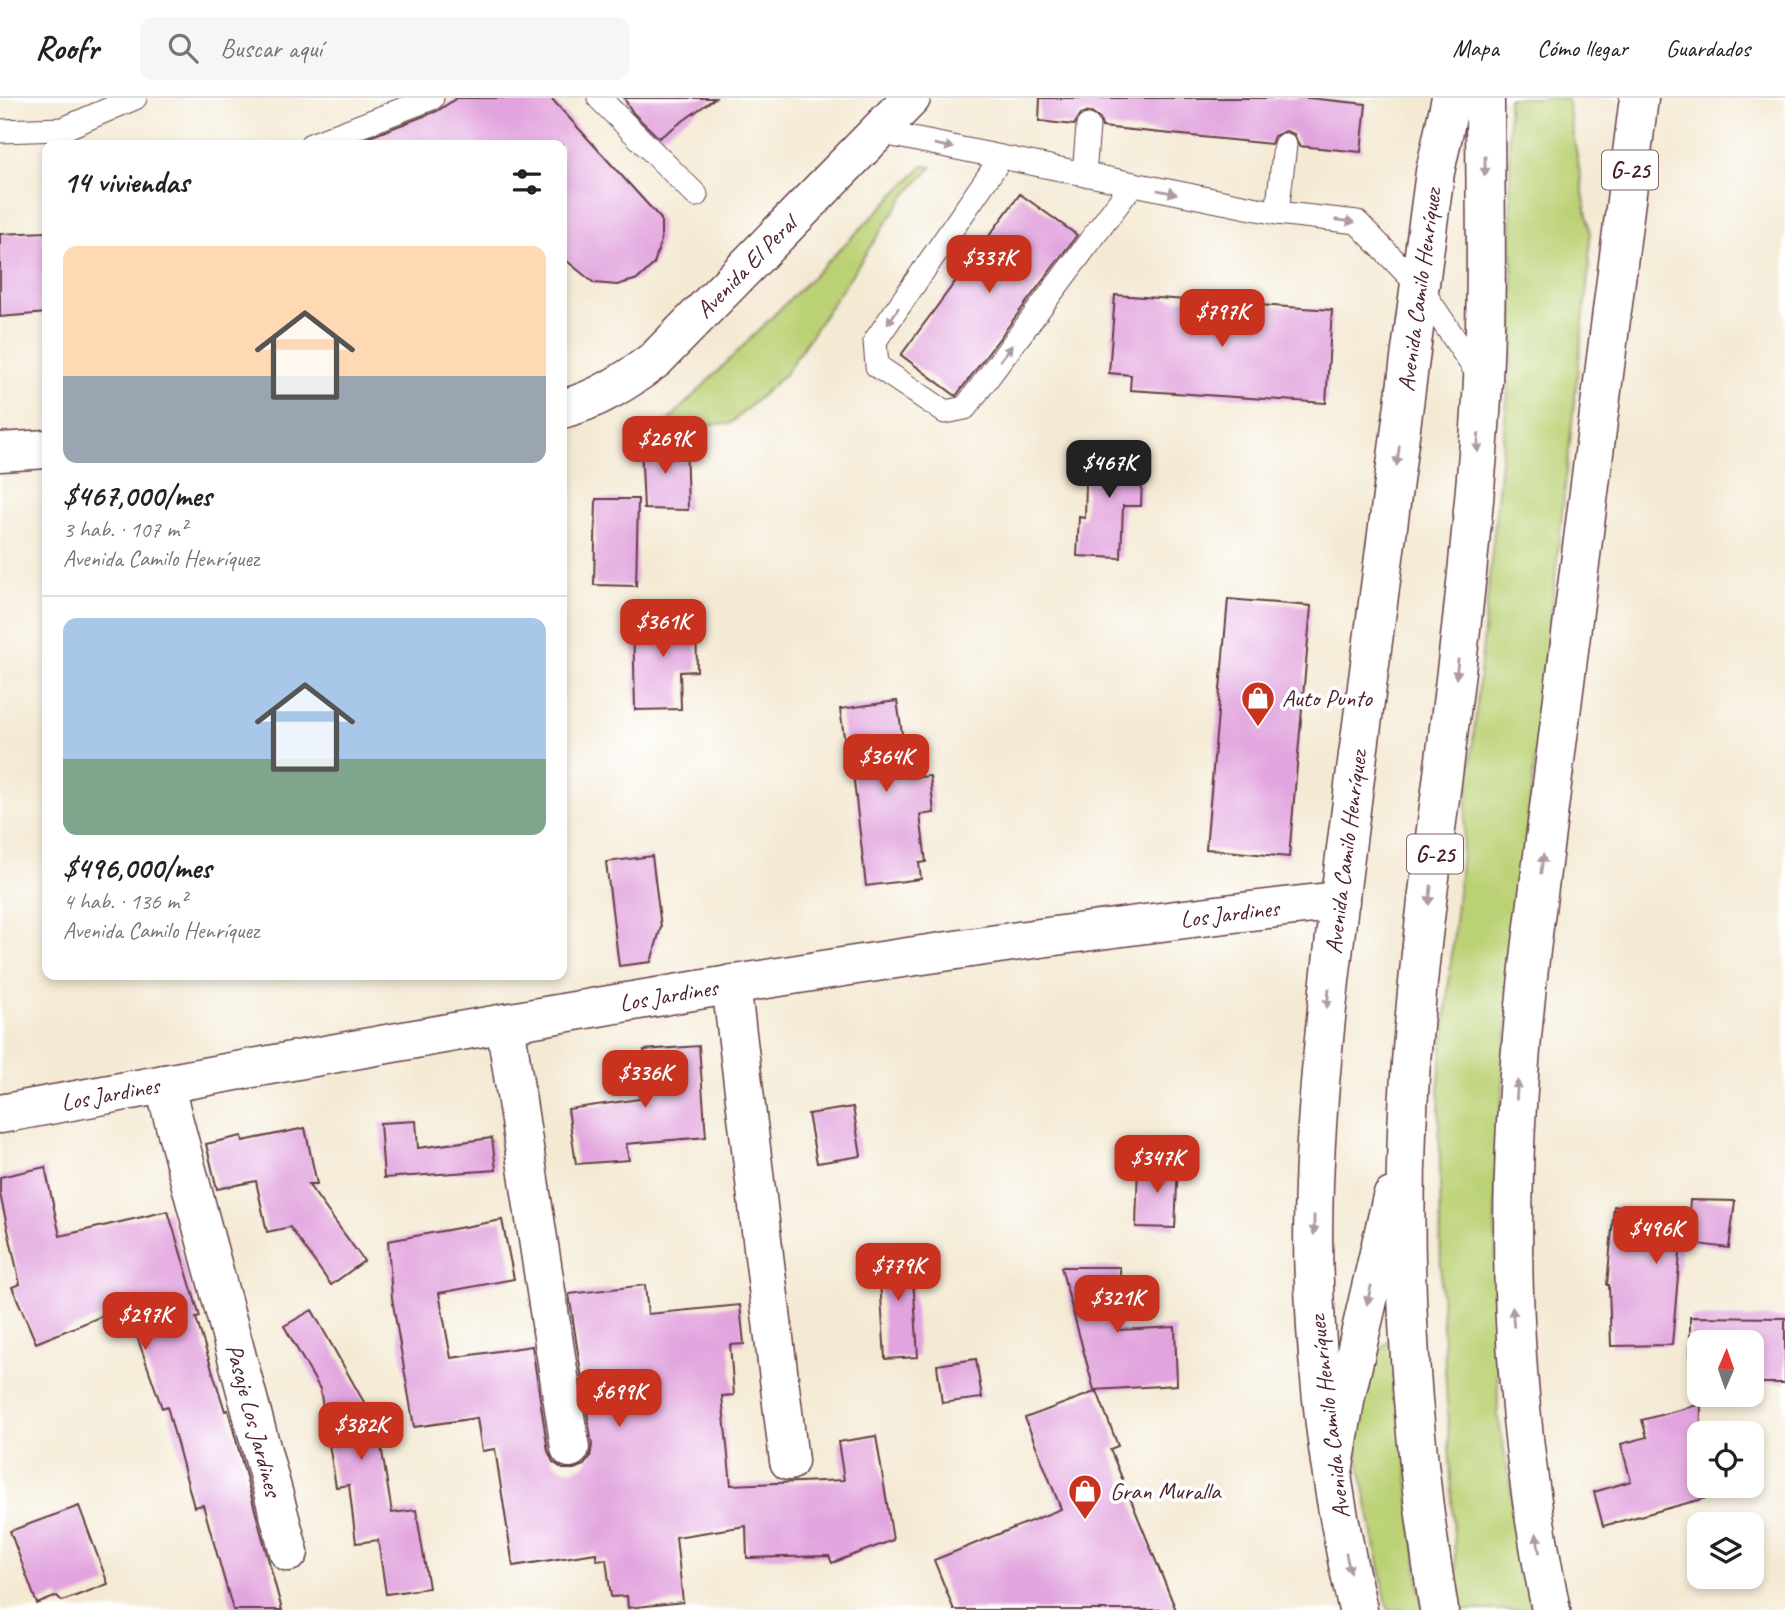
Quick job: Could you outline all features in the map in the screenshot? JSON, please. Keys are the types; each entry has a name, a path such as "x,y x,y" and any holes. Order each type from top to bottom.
{"street":[{"name":"Avenida El Peral","path":"567,408 602,394 656,359 911,98"},
{"name":"Avenida Camilo Henríquez","path":"1358,1610 1333,1472 1321,1381 1315,1292 1314,1200 1322,1052 1435,172 1451,98"},
{"name":"G-25","path":"1439,1610 1420,1467 1411,1354 1407,1256 1407,1133 1413,1046 1452,712 1483,382 1485,98"},
{"name":"G-25","path":"1551,1610 1527,1472 1517,1383 1511,1239 1514,1134 1531,950 1639,98"},
{"path":"0,452 42,449"},
{"name":"Los Jardines","path":"0,1114 731,984 1050,935 1340,901"},
{"path":"731,984 789,1461"},
{"path":"505,1023 570,1448"},
{"name":"Pasaje Los Jardines","path":"164,1084 289,1552"},
{"path":"1333,1472 1346,1395 1407,1133"}],"lane":[{"path":"0,131 63,129 135,98"},
{"path":"324,140 432,98"},
{"path":"599,98 696,195"},
{"path":"1084,175 1088,126"},
{"path":"878,132 1277,213 1357,222 1420,287 1483,382"},
{"path":"1277,213 1285,145"},
{"path":"1001,158 876,341 877,366 945,412 965,408 1132,185"}],"green space":[{"path":"1508,98 1567,98 1590,233 1589,268 1512,970 1495,1189 1498,1416 1532,1610 1463,1610 1456,1574 1441,1292 1439,1082 1514,331"},
{"path":"923,166 932,167 903,198 785,374 730,424 664,425"},
{"path":"1393,1338 1422,1610 1388,1610 1356,1447 1370,1358"}],"building":[{"path":"457,98 551,98 661,219 661,240 654,264 638,279 617,285 594,283 567,261 567,140 362,140 437,111"},
{"path":"624,98 715,98 659,138 633,113"},
{"path":"1040,98 1308,98 1366,104 1361,152 1299,146 1294,134 1286,131 1274,136 1271,144 1102,127 1100,119 1090,112 1081,114 1074,125 1039,121"},
{"path":"1020,194 1077,235 956,396 901,355"},
{"path":"42,232 42,313 0,317 0,234"},
{"path":"1115,295 1332,310 1326,403 1130,390 1131,375 1109,373"},
{"path":"686,441 688,510 644,509 641,444"},
{"path":"1087,449 1143,451 1141,506 1123,506 1121,558 1077,556 1079,517 1085,518"},
{"path":"596,499 638,499 636,586 594,585"},
{"name":"Auto Punto","path":"1228,599 1311,606 1289,857 1206,849"},
{"path":"696,615 697,671 680,672 681,709 635,710 633,617"},
{"path":"897,701 909,778 930,776 934,813 920,815 926,862 919,863 921,879 866,886 852,764 848,764 840,709"},
{"path":"652,856 661,927 651,962 619,966 606,862"},
{"path":"699,1046 706,1137 626,1144 629,1160 576,1164 568,1109 647,1098 644,1050"},
{"path":"853,1107 861,1156 817,1163 808,1114"},
{"path":"416,1121 418,1148 492,1138 496,1170 384,1178 380,1123"},
{"path":"305,1128 317,1184 308,1184 364,1261 331,1285 290,1227 267,1232 256,1181 217,1189 206,1144 242,1136 243,1141"},
{"path":"1138,1163 1178,1164 1175,1228 1136,1227"},
{"path":"45,1167 60,1236 168,1211 200,1317 196,1318 225,1411 228,1410 282,1610 233,1610 203,1505 194,1507 167,1406 162,1408 134,1328 114,1335 107,1314 36,1343 12,1287 20,1284 0,1194 0,1177"},
{"path":"1690,1200 1735,1201 1729,1248 1681,1242 1672,1345 1611,1346 1607,1285 1614,1206 1689,1213"},
{"path":"502,1220 514,1279 439,1293 451,1358 532,1346 548,1451 553,1462 563,1469 584,1465 590,1457 592,1445 569,1294 645,1285 648,1314 740,1305 744,1344 730,1345 734,1395 722,1396 731,1485 844,1480 838,1442 876,1436 893,1540 832,1563 829,1556 747,1558 746,1526 676,1537 683,1602 628,1608 627,1596 611,1597 606,1559 596,1560 596,1553 513,1566 495,1449 482,1451 477,1418 414,1427 392,1298 388,1241"},
{"path":"911,1246 918,1357 885,1359 878,1249"},
{"path":"1061,1267 1120,1267 1120,1330 1175,1327 1177,1385 1094,1390"},
{"path":"312,1310 378,1427 392,1513 416,1510 429,1588 386,1594 378,1540 356,1543 349,1485 336,1487 320,1389 284,1326"},
{"path":"1690,1317 1785,1318 1785,1383 1764,1383 1764,1330 1690,1330"},
{"path":"976,1359 982,1398 942,1403 937,1365"},
{"name":"Gran Muralla","path":"1097,1391 1118,1446 1110,1449 1176,1610 954,1610 934,1560 1061,1509 1025,1418"},
{"path":"1690,1407 1701,1407 1701,1421 1687,1421 1687,1498 1706,1498 1603,1526 1594,1492 1631,1481 1621,1444 1647,1437 1642,1420"},
{"path":"79,1506 108,1584 62,1601 57,1596 37,1604 10,1531"}],"place":[{"name":"Auto Punto","path":"1258,728"},
{"name":"Gran Muralla","path":"1085,1521"}]}
